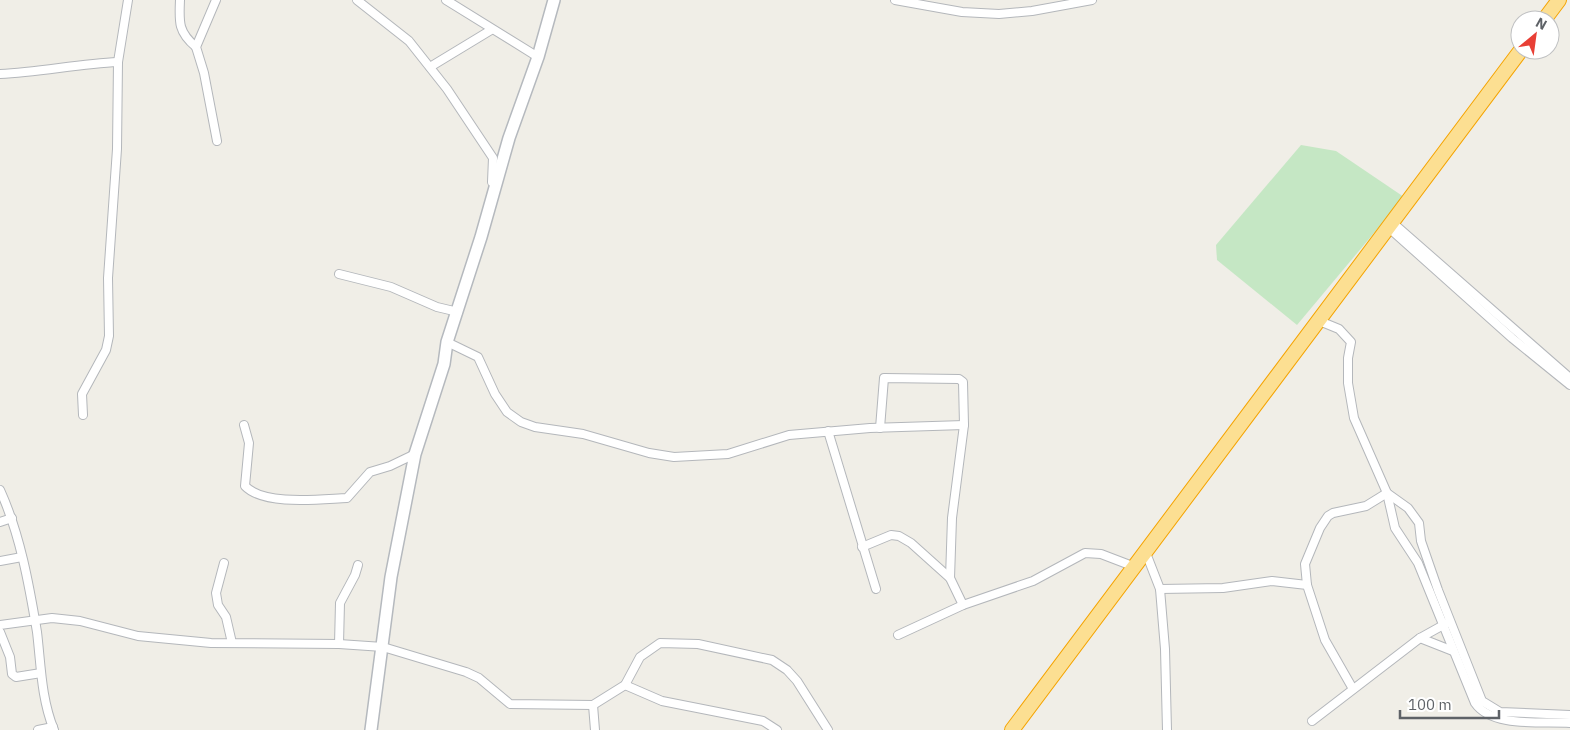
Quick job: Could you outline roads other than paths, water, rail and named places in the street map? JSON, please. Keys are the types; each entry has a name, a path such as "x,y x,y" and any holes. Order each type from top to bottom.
{"highway":[{"path":"1012,730 1146,553 1317,320 1391,226 1514,60"}],"street":[{"path":"83,415 82,394 106,350 109,336 108,278 117,150 118,62 128,0"},
{"path":"180,0 179,18 182,33 196,47 204,73 217,141"},
{"path":"196,47 216,0"},
{"path":"446,0 491,30 518,43 538,57"},
{"path":"370,730 383,647 391,577 414,454 444,364 447,342 458,312 491,199 538,57 554,0"},
{"path":"895,0 962,12 999,14 1032,11 1092,0"},
{"path":"359,1 409,41 477,130 494,158 491,199"},
{"path":"430,67 491,30"},
{"path":"0,74 59,70 81,64 118,62"},
{"path":"1391,226 1570,378"},
{"path":"1391,226 1512,338 1570,385"},
{"path":"339,274 391,287 436,306 458,312"},
{"path":"1317,320 1339,329 1351,342 1348,358 1348,383 1354,418 1387,493 1395,528 1409,548 1425,578 1446,623 1478,702"},
{"path":"447,342 478,357 490,385 508,412 522,422 535,427 583,434 649,453 674,457 728,454 789,435 880,428 964,425"},
{"path":"880,428 884,378 959,379 965,386 964,425 952,518 950,578"},
{"path":"244,425 249,443 245,486 259,495 280,499 347,498 370,472 390,466 414,454"},
{"path":"828,431 876,589"},
{"path":"0,490 12,518 22,558 35,622 45,709 53,729 38,730"},
{"path":"1387,493 1414,515 1419,523 1421,542 1453,651 1487,716 1570,715"},
{"path":"1353,690 1325,640 1306,585 1304,564 1328,516 1333,513 1366,506 1387,493"},
{"path":"0,522 12,518"},
{"path":"862,546 891,535 899,536 911,543 950,578 963,604"},
{"path":"1409,548 1421,542"},
{"path":"898,635 963,604 1033,582 1086,553 1101,554 1134,567"},
{"path":"1146,553 1160,588 1165,649 1166,730"},
{"path":"0,561 22,558"},
{"path":"224,563 216,593 218,605 226,617 232,643"},
{"path":"339,644 340,603 355,575 358,564"},
{"path":"1160,588 1223,588 1272,581 1306,585"},
{"path":"0,625 35,622 52,618 80,621 138,636 232,643 339,644 383,647 466,672 479,678 510,704 593,705 625,685 640,657 660,643 698,644 772,660 787,670 797,681 828,730"},
{"path":"1312,722 1420,638 1446,623"},
{"path":"0,632 10,657 12,674 16,677 41,674"},
{"path":"1420,638 1453,651"},
{"path":"625,685 662,701 763,721 777,730"},
{"path":"593,705 595,730"},
{"path":"1500,716 1570,722"}]}
